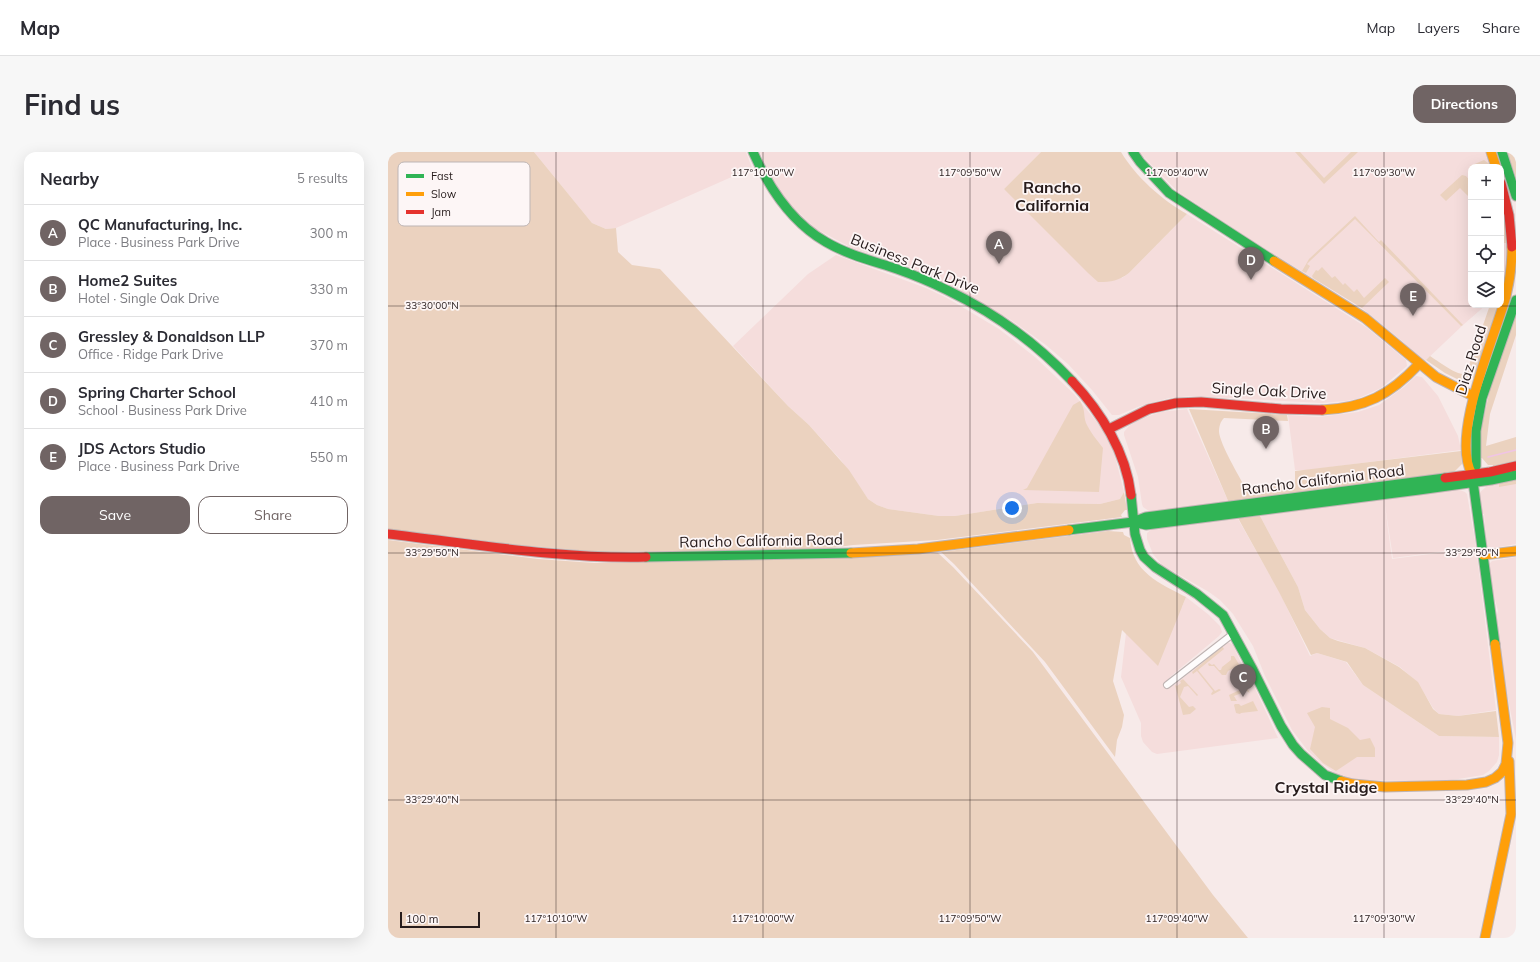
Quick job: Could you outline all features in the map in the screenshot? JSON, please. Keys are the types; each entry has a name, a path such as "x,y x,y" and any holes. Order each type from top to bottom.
{"street":[{"name":"Business Park Drive","path":"753,152 759,168 772,190 783,206 805,228 826,242 842,250 911,274 974,304 1016,330 1047,356 1085,394 1109,429 1128,476 1133,522 1142,554 1149,564 1208,602 1225,617 1287,735 1300,754 1325,774 1354,785 1384,787 1478,785 1494,780 1504,770 1508,755"},
{"path":"1133,152 1140,162 1169,193 1224,230 1365,318 1419,364 1448,384 1473,396"},
{"path":"1491,152 1495,164"},
{"path":"1502,152 1516,196"},
{"name":"Diaz Road","path":"1473,478 1468,467 1467,434 1473,396 1506,296 1511,268 1511,232 1504,193"},
{"name":"Diaz Road","path":"1473,478 1476,466 1476,431 1482,398 1516,300"},
{"name":"Single Oak Drive","path":"1109,429 1144,410 1175,403 1210,402 1305,410 1336,408 1362,404 1383,396 1400,384 1419,364"},
{"name":"Rancho California Road","path":"1473,478 1516,466"},
{"name":"Rancho California Road","path":"388,534 561,555 615,558 827,554 923,548 1133,522 1146,525 1473,478 1516,475"},
{"path":"1473,478 1506,725 1511,814 1498,884 1484,938"},
{"path":"1483,555 1516,551"},
{"path":"1167,685 1234,634"}],"shaded area":[{"path":"388,152 534,152 592,223 606,229 616,228 618,252 632,265 660,269 788,406 809,425 849,470 868,499 877,505 888,509 939,516 955,516 1037,503 1100,504 1120,499 1124,492 1127,510 1125,510 1121,515 1122,517 937,540 853,545 815,550 602,552 519,545 388,530"},
{"path":"534,152 746,152 752,168 616,228 606,229 592,223"},
{"path":"760,152 1041,152 1004,189 1122,278 1129,273 1187,214 1366,327 1406,360 1407,366 1381,388 1357,399 1345,401 1322,403 1191,396 1169,398 1140,406 1119,415 1112,415 1068,364 1046,345 1011,320 949,284 911,267 852,248 816,229 781,193 772,180"},
{"path":"1041,152 1121,152 1134,170 1150,187 1168,202 1187,214 1129,273 1115,280 1098,282 1004,189"},
{"path":"1139,152 1486,152 1490,164 1468,164 1468,308 1483,308 1424,362 1402,341 1363,309 1254,242 1177,191"},
{"path":"1295,152 1300,152 1324,178 1351,152 1358,152 1324,184"},
{"path":"1507,152 1516,152 1516,177"},
{"path":"1484,160 1490,164 1475,164"},
{"path":"1462,175 1468,178 1468,196 1460,188 1446,201 1440,195"},
{"path":"1504,209 1506,218 1508,243 1504,243"},
{"path":"1504,213 1508,236 1504,284"},
{"path":"1355,216 1379,242 1381,240 1463,325 1461,326 1355,219 1307,264 1310,266 1306,273 1302,271 1309,259"},
{"path":"836,255 926,288 947,298 999,329 1035,357 1074,394 1101,427 1110,442 1124,492 1120,499 1100,504 1037,503 955,516 939,516 888,509 877,505 868,499 840,459 809,425 788,406 733,346 808,274"},
{"path":"1322,267 1332,278 1335,276 1343,285 1345,283 1354,292 1357,289 1364,298 1385,278 1389,282 1362,308 1313,278 1312,276 1316,270 1318,271"},
{"path":"1489,308 1498,308 1474,378 1472,377 1461,381 1445,373 1426,360 1430,356 1453,371 1466,374"},
{"path":"1516,313 1516,335 1490,414 1486,446 1516,437 1516,463 1493,467 1493,465 1488,465 1482,458 1480,458 1480,434 1490,390"},
{"path":"1416,376 1422,377 1438,396 1458,436 1461,450 1308,470 1295,470 1288,415 1319,417 1358,412 1379,405 1404,387"},
{"path":"1080,401 1083,407 1086,423 1103,448 1099,492 1023,490 1027,488 1073,405"},
{"path":"1187,409 1229,503 1149,511 1143,507 1142,504 1138,477 1124,432 1129,426 1149,416 1161,412"},
{"path":"1189,409 1287,415 1288,421 1224,418 1222,421 1219,430 1220,437 1230,460 1246,489 1295,483 1295,471 1461,451 1462,464 1454,472 1229,503"},
{"path":"1516,479 1516,544 1487,549 1484,514 1482,514 1479,493 1486,487 1485,485"},
{"path":"1516,479 1516,484 1499,487 1499,484"},
{"path":"1457,489 1467,494 1476,547 1393,558 1384,499"},
{"path":"1384,499 1392,559 1476,548 1496,710 1458,716 1439,714 1433,708 1418,683 1400,667 1365,648 1330,638 1320,629 1305,610 1298,587 1260,516"},
{"path":"1260,516 1298,587 1305,610 1320,629 1330,638 1365,648 1399,667 1418,682 1433,709 1439,714 1458,716 1496,711 1499,737 1439,736 1363,685 1347,662 1317,653 1311,655 1279,592 1238,518"},
{"path":"1238,519 1279,591 1310,656 1317,653 1346,662 1363,685 1439,736 1499,737 1499,755 1497,762 1489,771 1483,775 1452,780 1355,780 1338,775 1321,763 1308,751 1292,730 1265,676 1253,646 1233,614 1220,600 1209,592 1162,565 1153,554 1147,539 1147,533 1153,528"},
{"path":"1108,531 1123,532 1124,535 1130,538 1132,550 1141,568 1166,587 1186,597 1158,666 1122,630 1113,681 1124,715 1122,727 1117,740 1115,757 1045,662 954,564 941,552"},
{"path":"388,540 538,559 594,563 864,557 938,553 1033,652 1213,895 1248,938 388,938"},
{"path":"1516,557 1516,739 1503,674 1496,618 1498,611 1492,588 1489,564 1492,561"},
{"path":"1186,597 1209,615 1220,626 1222,632 1170,677 1174,685 1226,643 1230,643 1233,645 1248,678 1254,686 1278,738 1157,754 1152,752 1143,742 1141,736 1141,723 1121,677 1126,633 1182,607"},
{"path":"1222,646 1224,649 1198,670 1215,691 1219,689 1221,690 1212,695 1211,694 1213,691 1197,671 1193,674 1192,672"},
{"path":"1231,656 1234,656 1240,666 1238,669 1236,667 1228,671 1226,675 1222,675 1214,666 1209,666 1208,664 1214,664 1219,670 1221,670 1222,667 1231,660"},
{"path":"1183,679 1198,695 1197,696 1188,686 1184,687 1180,697 1189,707 1193,706 1196,709 1190,714 1183,715 1175,685 1177,686 1181,683 1180,681"},
{"path":"1246,687 1250,693 1247,691 1234,696 1237,701 1231,701 1229,695"},
{"path":"1253,701 1258,711 1240,714 1236,713 1235,704 1239,704 1241,706"},
{"path":"1322,707 1330,708 1330,719 1348,728 1360,740 1370,738 1375,748 1375,757 1357,757 1336,771 1323,763 1310,749 1315,727 1307,713"}],"waterway":[{"path":"1488,457 1516,450"}],"traffic: fast":[{"path":"753,152 766,178 782,203 802,225 813,234 843,251 897,269 965,299 1014,330 1044,354 1072,381"},
{"path":"1133,152 1140,162 1169,193 1274,261"},
{"path":"1502,152 1516,196"},
{"path":"1495,644 1472,474 1476,466 1476,431 1482,398 1516,300"},
{"path":"1133,522 1146,525 1419,490 1516,475"},
{"path":"1069,530 1133,522 1146,517 1445,478"},
{"path":"1131,495 1135,534 1144,557 1155,567 1197,594 1223,615 1281,726 1293,745 1325,775 1341,781"},
{"path":"646,557 851,553"}],"traffic: slow":[{"path":"1491,152 1495,164"},
{"path":"1472,474 1467,457 1466,436 1470,412 1506,296 1512,260 1512,247"},
{"path":"1274,261 1365,318 1436,377 1473,396"},
{"path":"1322,410 1351,406 1376,398 1398,384 1419,364"},
{"path":"851,553 918,549 1069,530"},
{"path":"1483,555 1516,551"},
{"path":"1341,781 1353,784 1385,787 1467,785 1486,782 1495,778 1502,772 1506,764 1508,743 1495,644"},
{"path":"1485,938 1511,814 1509,761"}],"traffic: jam":[{"path":"1504,195 1509,215 1512,247"},
{"path":"1072,381 1102,419 1118,448 1124,463 1131,495"},
{"path":"1109,429 1149,409 1176,403 1201,402 1281,409 1322,410"},
{"path":"1445,478 1490,472 1516,466"},
{"path":"388,534 582,556 646,557"}],"place":[{"name":"QC Manufacturing, Inc.","path":"999,264"},
{"name":"Spring Charter School","path":"1251,280"},
{"name":"JDS Actors Studio","path":"1413,316"},
{"name":"Home2 Suites","path":"1266,449"},
{"name":"Gressley & Donaldson LLP","path":"1243,697"}],"district":[{"name":"Rancho California","path":"1052,196"},
{"name":"Crystal Ridge","path":"1326,787"}]}
